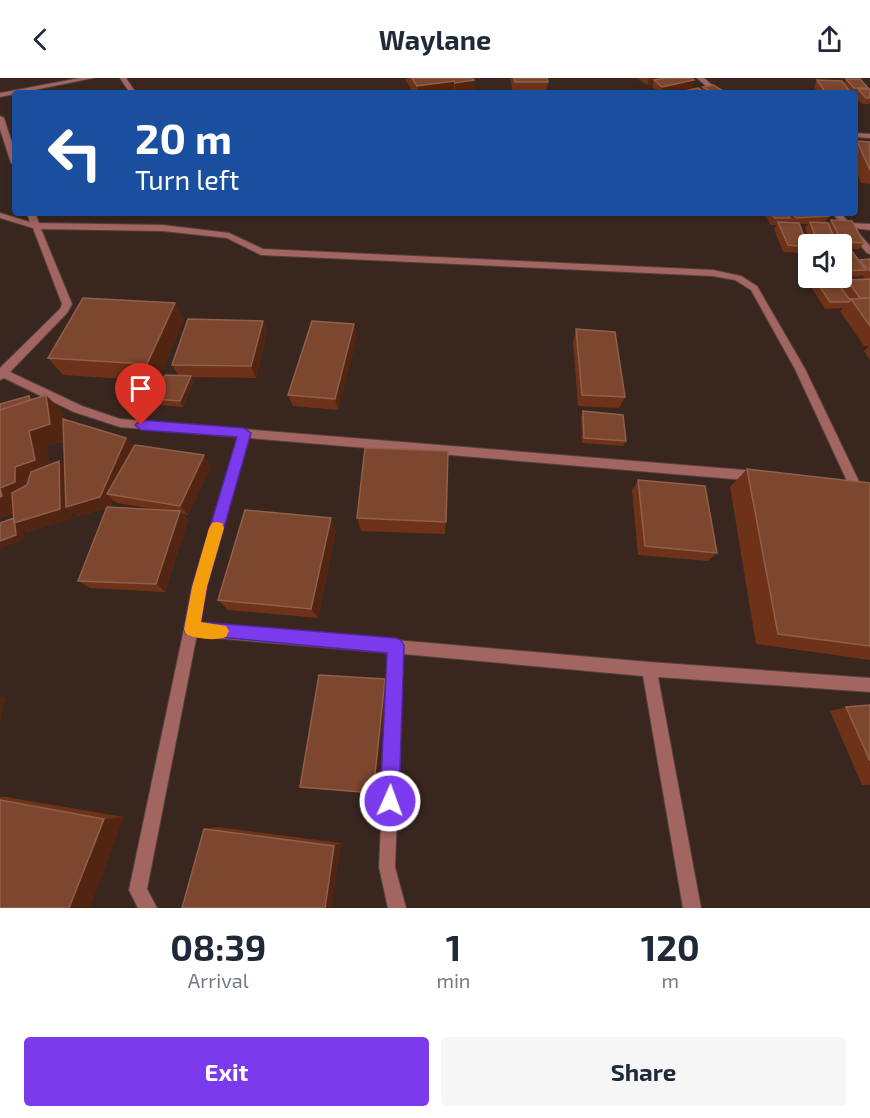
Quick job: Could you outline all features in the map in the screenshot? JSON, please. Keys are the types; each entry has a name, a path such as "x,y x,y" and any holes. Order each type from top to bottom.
{"street":[{"path":"26,90 90,78"},
{"path":"700,78 714,90"},
{"path":"0,118 12,155"},
{"path":"0,215 35,226 163,228 228,236 261,252 712,273 738,278 754,288 800,369 863,499 837,482"},
{"path":"32,216 67,304 64,311 1,374 78,409 120,423 766,476"},
{"path":"838,216 870,251"},
{"path":"846,225 870,227"},
{"path":"148,908 138,890 199,587 244,433"},
{"path":"191,629 649,669 870,685"},
{"path":"396,646 387,867 397,908"},
{"path":"649,669 692,908"}],"building":[{"path":"412,78 472,78 474,80 417,86"},
{"path":"514,78 547,78 548,82 515,82"},
{"path":"665,78 694,80 662,87 654,80"},
{"path":"846,79 860,79 868,88 854,88"},
{"path":"817,80 842,81 849,90 824,90"},
{"path":"713,85 721,90 708,90 703,87"},
{"path":"858,89 870,89 870,98 866,98"},
{"path":"858,141 870,142 870,170 858,143"},
{"path":"773,216 790,218 775,218"},
{"path":"794,216 829,216 796,218"},
{"path":"831,220 852,221 864,243 852,242 852,234 838,234"},
{"path":"778,222 799,223 803,234 798,234 798,246 788,245"},
{"path":"810,222 828,223 833,234 814,234"},
{"path":"852,251 866,270 852,271"},
{"path":"870,259 870,271 859,260"},
{"path":"870,279 870,298 860,298 852,287 852,280"},
{"path":"821,288 841,288 850,300 849,302 830,302"},
{"path":"83,298 175,303 147,364 48,358"},
{"path":"870,298 870,326 851,299"},
{"path":"188,319 263,321 251,366 172,365"},
{"path":"312,321 354,324 335,399 288,395"},
{"path":"576,329 615,332 625,397 582,395"},
{"path":"165,375 191,376 180,401 154,399"},
{"path":"46,395 50,424 29,431 35,460 15,467 15,482 0,488 0,410"},
{"path":"29,396 30,400 0,410 0,404"},
{"path":"583,411 623,415 626,441 584,438"},
{"path":"63,419 126,438 100,497 66,507"},
{"path":"135,445 204,455 180,506 107,494"},
{"path":"365,448 448,451 446,522 357,518"},
{"path":"59,461 60,509 14,523 12,493 27,485 31,472"},
{"path":"747,469 870,483 870,646 778,634"},
{"path":"638,480 705,486 717,553 645,546"},
{"path":"107,507 180,511 156,584 78,581"},
{"path":"245,510 331,518 311,609 218,600"},
{"path":"14,518 16,535 0,541 0,523"},
{"path":"319,675 385,679 373,793 300,787"},
{"path":"870,705 870,761 846,707"},
{"path":"0,800 104,819 69,908 0,908"},
{"path":"204,829 334,846 325,908 182,908"}],"slow traffic":[{"path":"217,528 199,587 191,629 221,631"}],"route":[{"path":"141,425 244,433 199,587 191,629 396,646 390,801"}]}
